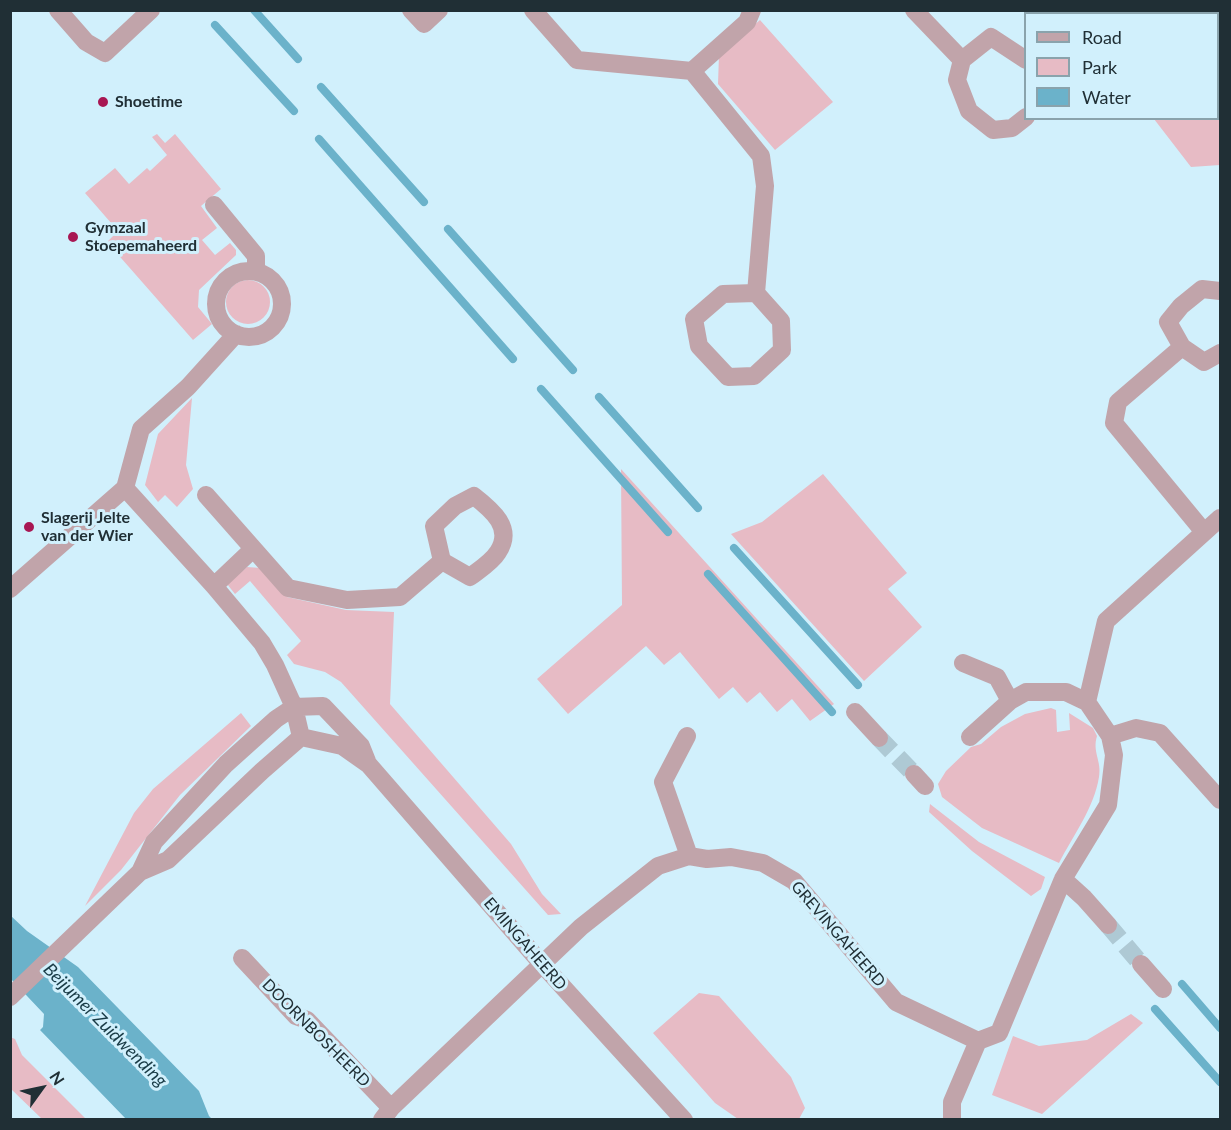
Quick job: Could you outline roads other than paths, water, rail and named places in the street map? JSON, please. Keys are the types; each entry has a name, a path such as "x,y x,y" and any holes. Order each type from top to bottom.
{"street":[{"path":"58,10 86,42 105,53 151,10"},
{"path":"411,10 424,24 439,10"},
{"path":"533,10 577,60 692,71 761,156 765,186 756,293 781,321 783,350 754,376 728,377 699,346 694,319 723,294 756,293"},
{"path":"692,71 747,22 752,10"},
{"path":"914,10 962,60"},
{"path":"1024,59 991,37 962,60 957,80 969,111 993,130 1012,128 1024,119"},
{"path":"214,205 255,256 256,272"},
{"path":"256,272 273,283 279,291 282,302 276,324 268,332 246,337 226,328 219,319 216,298 220,288 235,274 256,272"},
{"path":"1221,291 1202,289 1181,306 1168,322 1182,347 1204,362 1221,353"},
{"path":"10,589 125,488 141,429 188,387 236,334"},
{"path":"1182,347 1118,402 1114,423 1204,532"},
{"path":"125,488 214,586 261,644 275,665 294,707 301,737 168,860 140,872"},
{"path":"206,495 288,588 347,600 400,597 442,561"},
{"path":"474,496 488,506 502,523 505,536 498,553 470,577 442,561 434,526 454,506 474,496"},
{"path":"1087,702 1106,621 1221,518"},
{"path":"214,586 254,549"},
{"path":"963,663 997,677 1010,700"},
{"path":"952,1119 952,1102 978,1041 999,1033 1063,879 1108,805 1114,755 1110,736 1087,702 1066,692 1026,692 1010,700 970,737"},
{"name":"EMINGAHEERD","path":"294,707 323,706 361,746 369,765"},
{"path":"11,997 140,872 154,842 226,764 276,719 294,707"},
{"path":"855,712 879,738"},
{"path":"1110,736 1136,728 1160,733 1221,800"},
{"path":"687,736 663,782 689,856"},
{"name":"EMINGAHEERD","path":"301,737 342,746 369,765 542,964 684,1119"},
{"name":"GREVINGAHEERD","path":"542,964 581,927 658,866 689,856 707,859 731,857 763,863 794,881 897,1002 978,1041"},
{"path":"1063,879 1108,925"},
{"name":"DOORNBOSHEERD","path":"242,958 296,1016 307,1020 386,1114 542,964"},
{"path":"1141,964 1163,989"}],"water":[{"name":"Beijumer Zuidwending","path":"10,915 27,931 78,967 199,1091 212,1119 126,1119 40,1030 43,1027 44,1014 11,979"}],"waterway":[{"path":"254,10 298,59"},
{"path":"215,25 294,111"},
{"path":"321,87 424,202"},
{"path":"319,139 513,359"},
{"path":"448,229 573,370"},
{"path":"541,389 668,532"},
{"path":"599,397 698,508"},
{"path":"734,548 858,685"},
{"path":"708,574 832,712"},
{"path":"1182,984 1220,1028"},
{"path":"1155,1009 1220,1082"}],"tunnel":[{"path":"879,738 914,774"},
{"path":"1108,925 1141,964"}],"place":[{"name":"Shoetime","path":"103,102"},
{"name":"Gymzaal Stoepemaheerd","path":"73,237"},
{"name":"Slagerij Jelte van der Wier","path":"29,527"}]}
